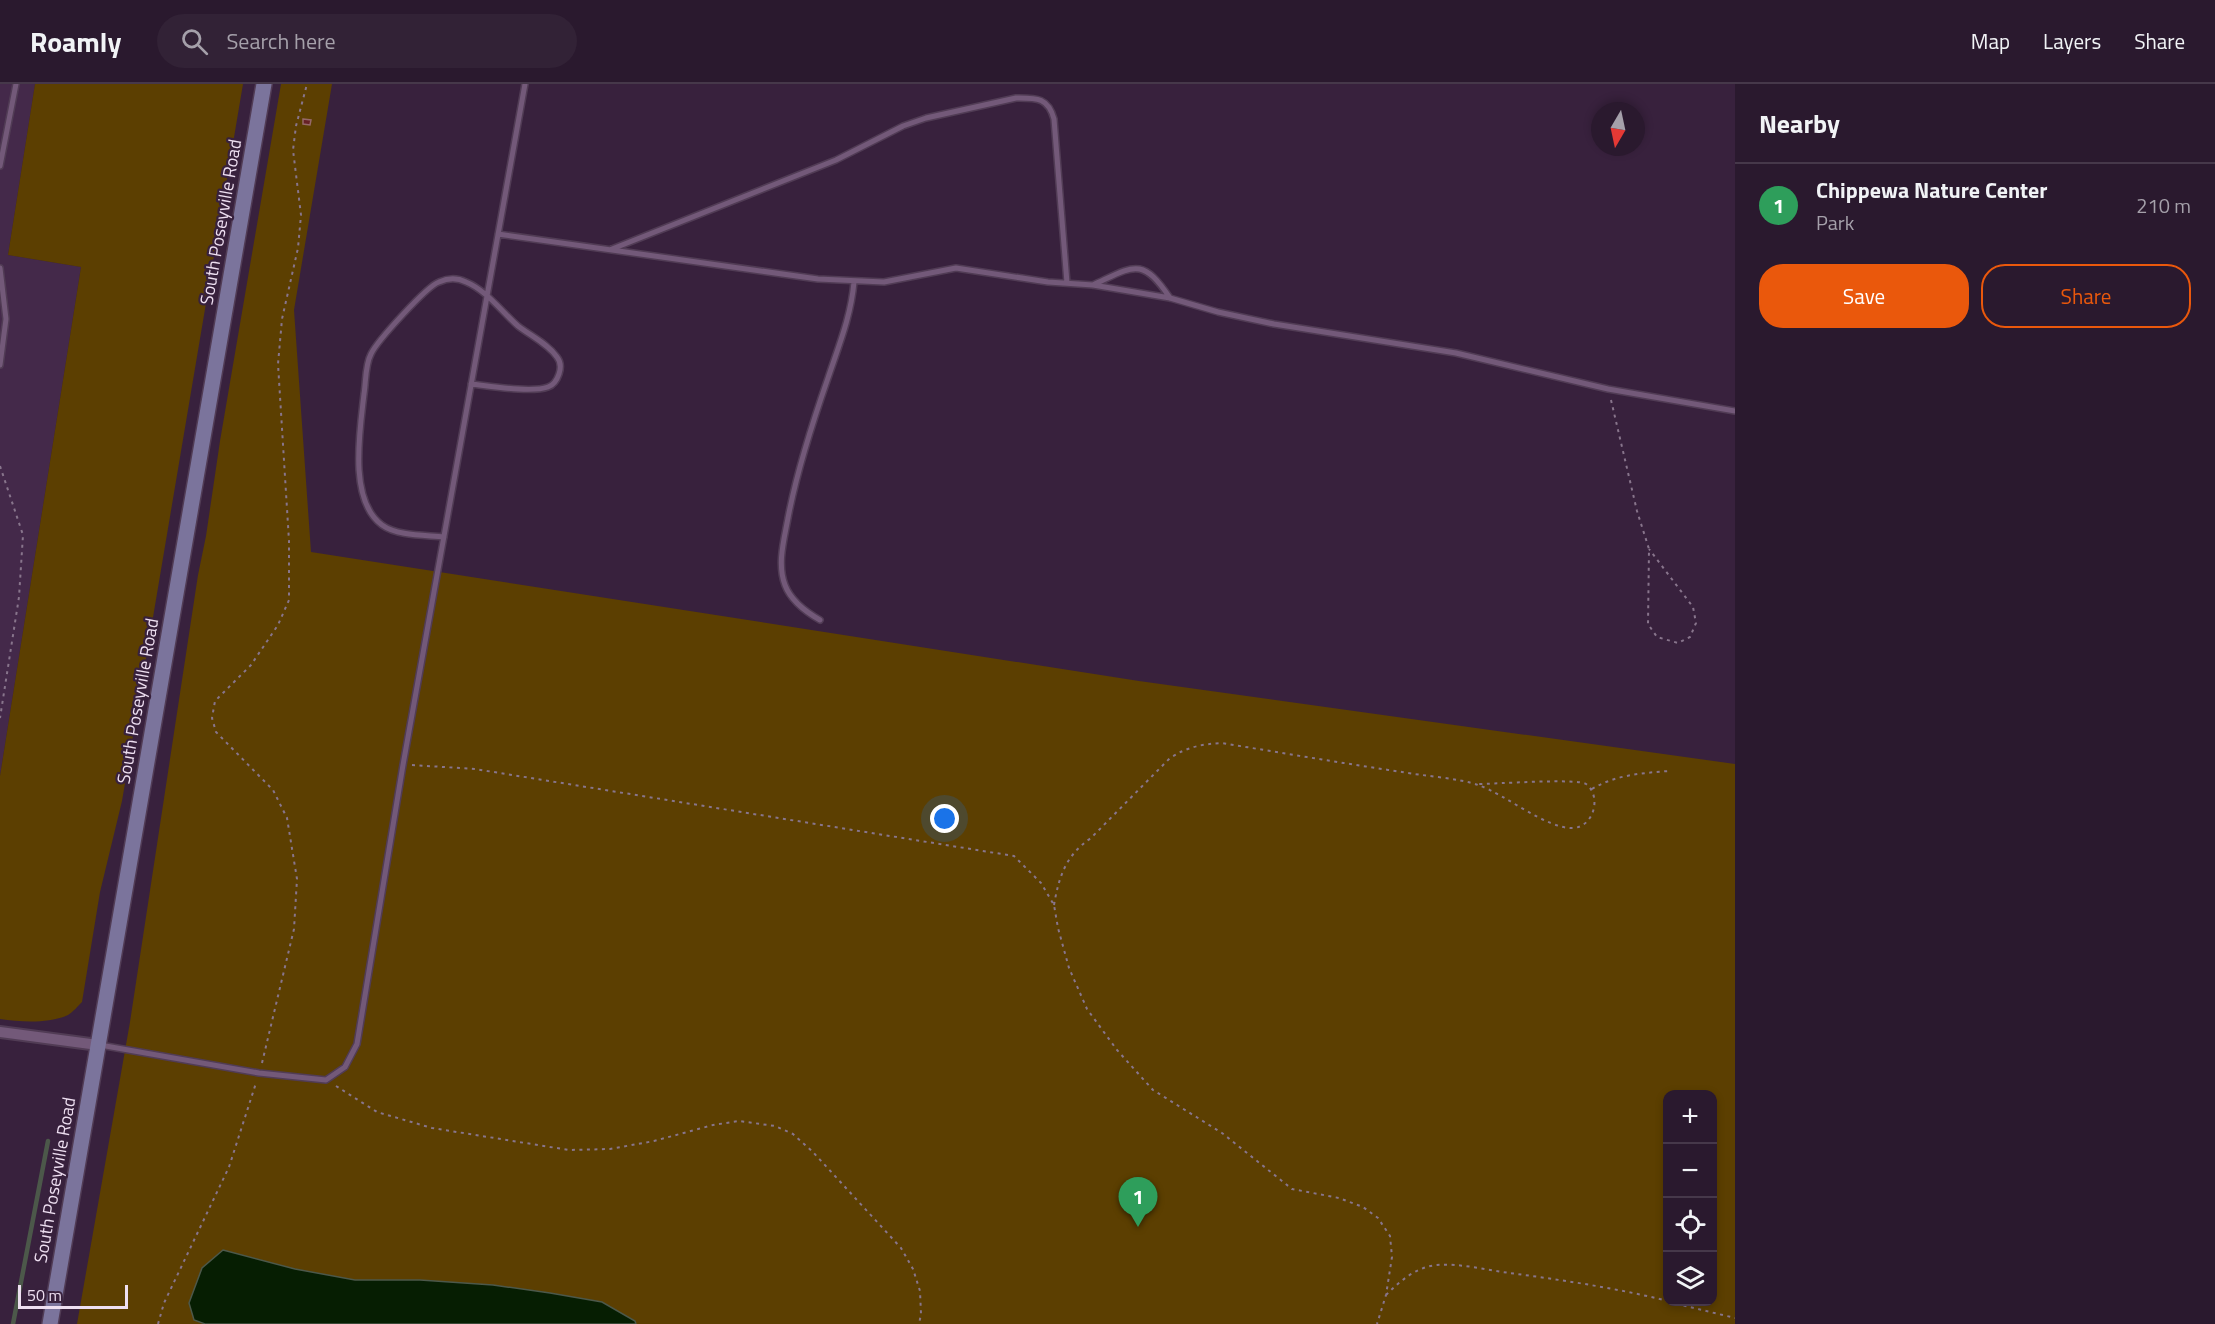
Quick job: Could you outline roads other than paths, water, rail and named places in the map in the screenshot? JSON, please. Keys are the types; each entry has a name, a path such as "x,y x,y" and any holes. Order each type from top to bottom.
{"main road":[{"name":"South Poseyville Road","path":"50,1324 264,84"}],"street":[{"path":"0,1032 98,1045"}],"lane":[{"path":"0,166 16,84"},
{"path":"98,1045 259,1073 326,1080 345,1066 357,1044 403,765 525,84"},
{"path":"610,250 684,219 789,180 869,145 903,126 926,118 1016,98 1031,98 1044,101 1051,108 1054,119 1067,283"},
{"path":"498,234 818,279 884,282 956,268 1093,285 1170,298 1218,312 1274,324 1487,359 1608,389 1735,411"},
{"path":"0,268 6,319 0,365"},
{"path":"1093,285 1127,269 1146,269 1153,274 1170,298"},
{"path":"444,537 402,532 382,526 372,516 363,495 359,461 360,430 370,354 424,291 437,282 448,279 467,282 560,360 561,369 557,381 550,387 535,389 471,384"},
{"path":"820,620 794,600 786,587 782,570 782,546 809,433 847,324 854,282"}],"waterway":[{"path":"13,1324 48,1141"}],"place":[{"name":"Chippewa Nature Center","path":"1138,1227"}]}
